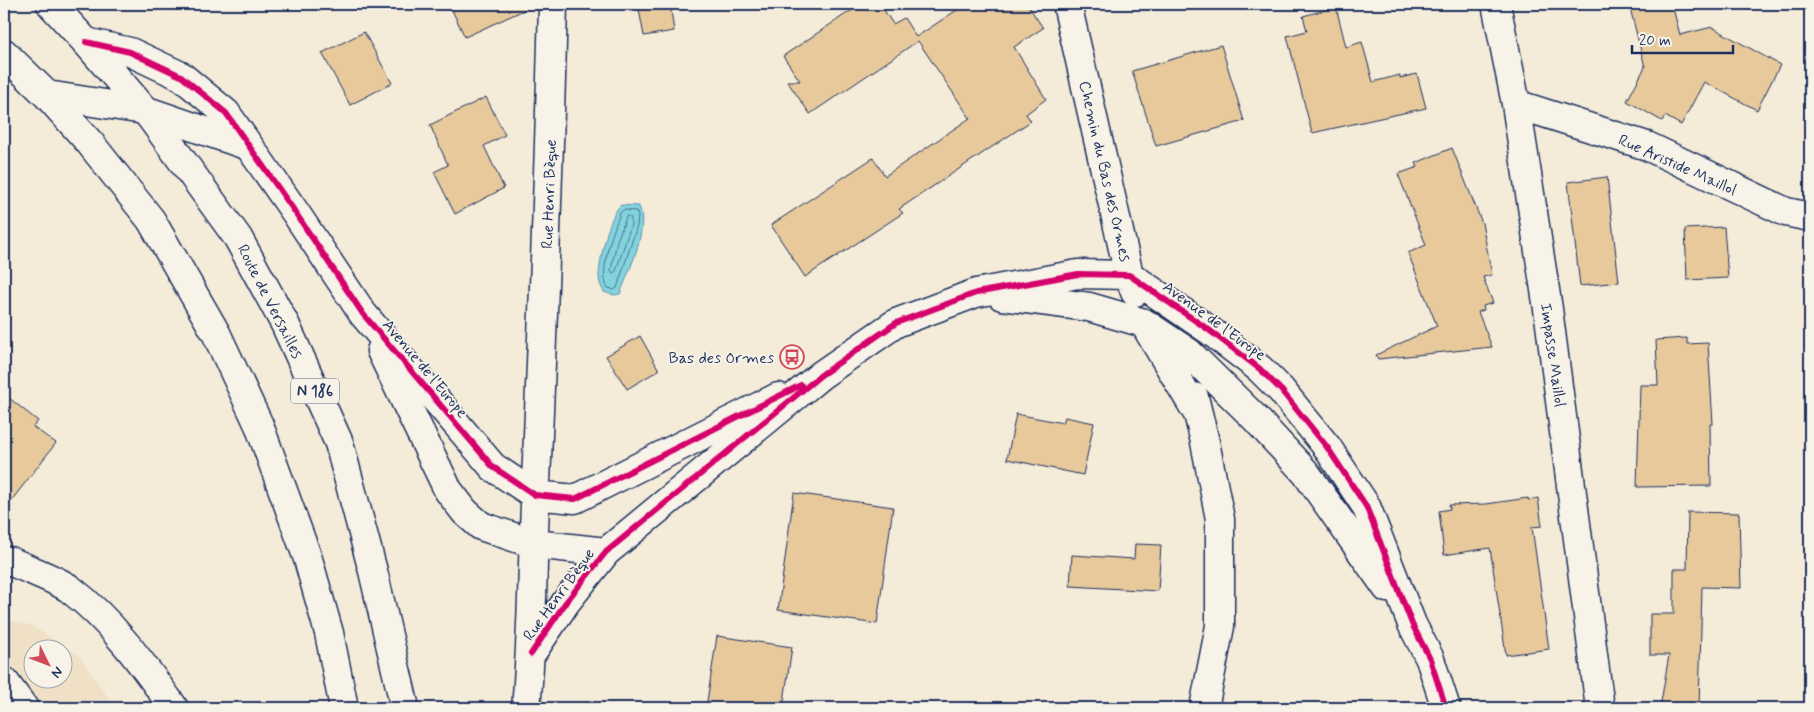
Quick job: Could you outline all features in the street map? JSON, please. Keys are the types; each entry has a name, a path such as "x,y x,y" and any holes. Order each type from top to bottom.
{"street":[{"name":"Route de Versailles","path":"51,4 144,110 238,238 285,324 338,443 373,571 405,708"},
{"name":"Rue Henri Bèque","path":"526,708 531,654 553,4"},
{"name":"Chemin du Bas des Ormes","path":"1067,4 1129,275 1144,322 1198,414"},
{"name":"Impasse Maillol","path":"1496,4 1516,104 1548,309 1600,708"},
{"name":"Avenue de l'Europe","path":"86,42 119,48 181,76 226,113 296,212 363,314 493,466 535,495 575,499 821,375"},
{"path":"4,53 47,95 90,143 151,220 216,333 259,425 308,559 329,633 343,707"},
{"path":"47,95 144,110 249,146"},
{"name":"Rue Aristide Maillol","path":"1516,104 1647,146 1786,212 1810,217"},
{"name":"Avenue de l'Europe","path":"363,314 448,490 465,512 481,526 534,544 606,552 821,375 896,323 976,293 1078,274 1129,275 1209,330 1260,369 1281,390 1327,447 1366,506 1412,624 1430,658 1446,708"},
{"name":"Avenue de l'Europe","path":"976,293 1089,307 1144,322 1189,353 1254,417 1306,473 1412,624"},
{"path":"1189,353 1209,343 1260,369"},
{"name":"Chemin du Bas des Ormes","path":"1189,353 1190,376 1220,519 1220,626 1204,708"},
{"name":"Rue Henri Bèque","path":"531,654 566,602 606,552"},
{"path":"4,560 69,588 103,619 140,661 174,708"},
{"path":"4,680 24,708"}],"shaded area":[{"path":"4,619 32,626 55,640 22,640 22,690 72,690 72,651 79,655 115,708 4,708"}],"water":[{"path":"621,205 639,206 642,227 637,250 620,294 614,295 604,292 599,281 599,270 612,218"}],"building":[{"path":"449,4 537,4 465,37"},
{"path":"638,4 670,4 674,31 644,36"},
{"path":"861,4 880,4 893,24 904,18 916,37 966,4 1027,4 1043,28 1014,47 1046,99 1026,114 1031,121 899,209 903,213 805,277 771,225 873,158 885,176 970,118 918,41 810,114 787,81 800,81 783,56"},
{"path":"1629,4 1672,4 1680,35 1712,27 1780,65 1757,110 1704,82 1681,125 1665,116 1662,121 1627,101 1645,67"},
{"path":"1336,7 1346,47 1362,42 1373,82 1400,75 1400,78 1417,74 1426,108 1312,133 1287,36 1307,31 1303,16"},
{"path":"364,32 392,83 350,105 322,53"},
{"path":"1221,45 1244,121 1156,146 1132,71"},
{"path":"486,97 505,135 484,146 504,188 455,214 434,172 448,165 430,125"},
{"path":"1452,148 1482,223 1492,275 1483,277 1493,303 1483,306 1484,310 1478,312 1492,347 1378,359 1376,355 1437,326 1408,253 1426,245 1398,174 1418,167 1416,163"},
{"path":"1607,177 1619,282 1580,286 1568,182"},
{"path":"1724,227 1728,278 1687,280 1685,229"},
{"path":"640,336 659,370 627,389 606,356"},
{"path":"1687,338 1687,344 1708,343 1713,424 1710,424 1711,486 1637,487 1640,385 1658,385 1656,340"},
{"path":"4,394 38,421 33,427 56,443 4,510"},
{"path":"1016,414 1063,423 1065,417 1094,423 1083,475 1007,459"},
{"path":"794,493 893,507 877,624 778,610"},
{"path":"1528,498 1528,500 1538,498 1542,526 1532,527 1549,649 1506,655 1490,548 1444,555 1439,511 1450,509 1449,505 1486,504"},
{"path":"1688,512 1739,513 1741,588 1702,587 1699,708 1660,708 1669,655 1650,655 1650,614 1674,614 1674,569 1687,569"},
{"path":"1135,544 1161,545 1158,591 1070,586 1072,555 1134,559"},
{"path":"717,636 792,647 783,708 706,708"}],"cycle path":[{"path":"86,42 130,52 181,76 226,113 363,314 493,467 535,495 575,499 801,385"},
{"path":"531,654 566,602 606,552 821,375 896,323 976,293 1078,274 1129,275 1209,330 1260,369 1281,390 1327,447 1366,506 1412,624 1430,659 1446,708"}],"place":[{"name":"Bas des Ormes","path":"792,357"}]}
